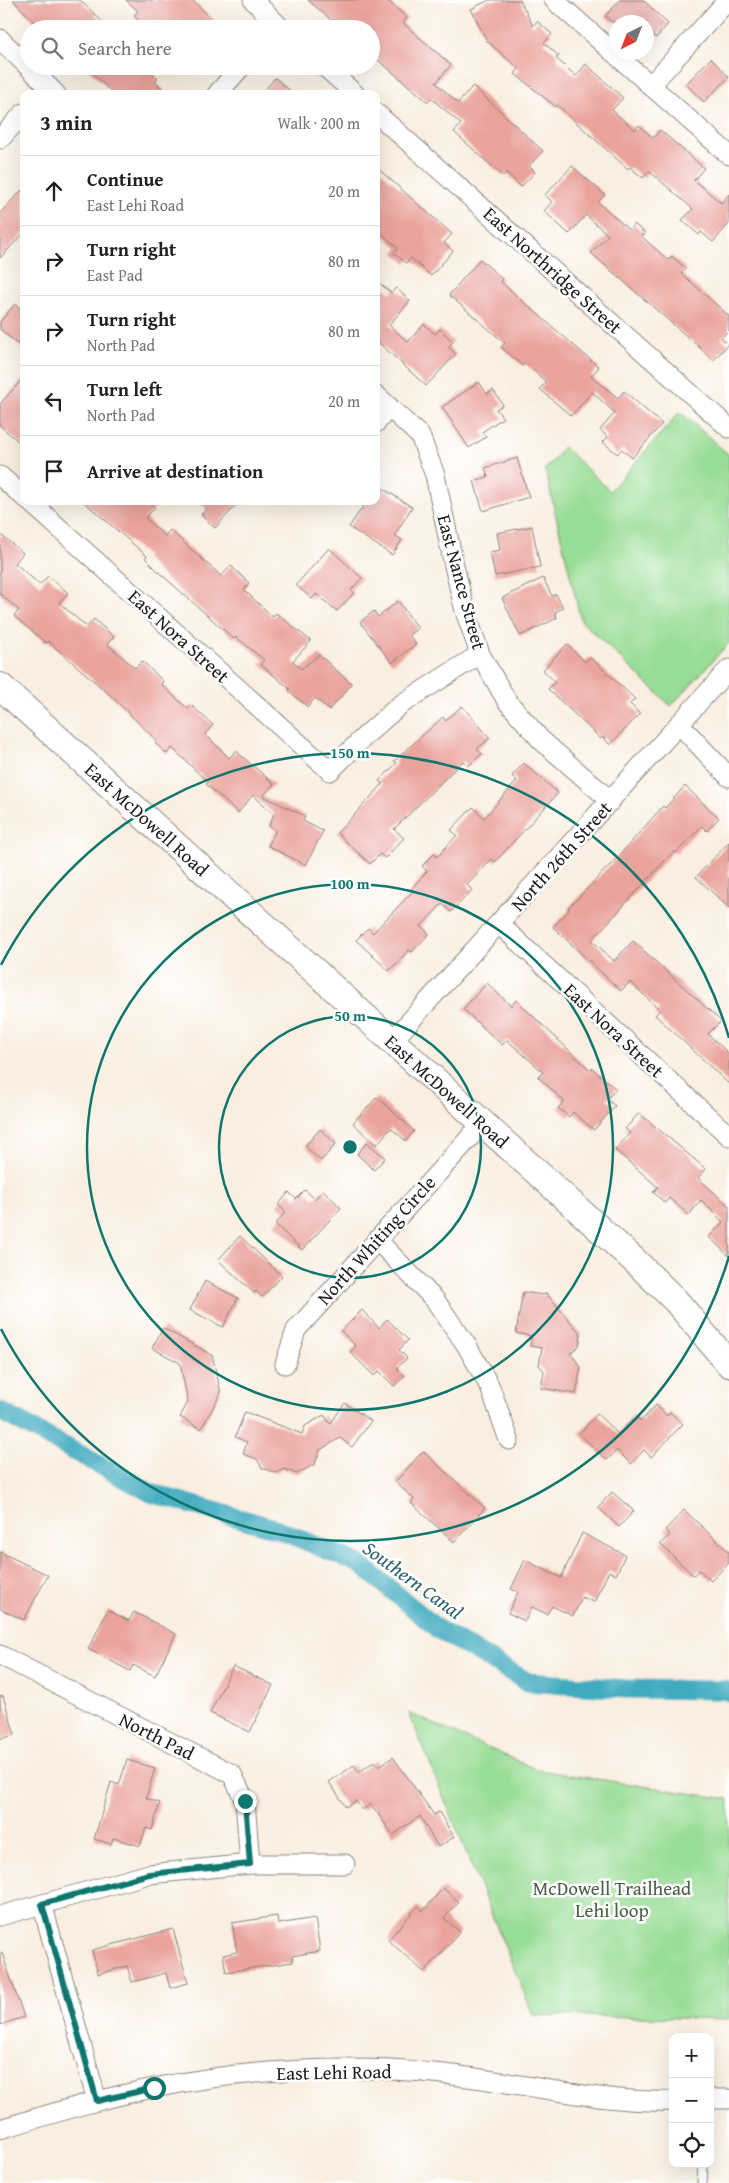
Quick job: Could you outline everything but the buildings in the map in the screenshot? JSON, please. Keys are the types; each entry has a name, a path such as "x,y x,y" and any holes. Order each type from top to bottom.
{"main road":[{"name":"East McDowell Road","path":"0,686 636,1262 676,1301 729,1364"}],"street":[{"path":"253,0 272,20"},
{"path":"554,0 729,155"},
{"path":"650,86 728,0"},
{"path":"0,39 20,61"},
{"path":"33,75 47,90"},
{"path":"221,90 234,75"},
{"path":"334,75 351,90"},
{"path":"0,139 20,117"},
{"name":"East Northridge Street","path":"380,117 729,428"},
{"name":"East Nance Street","path":"383,401 420,436 434,475 465,611 480,654 507,701 541,740 611,801"},
{"path":"0,476 20,494"},
{"name":"East Nora Street","path":"33,505 330,771 400,705 480,654"},
{"name":"North 26th Street","path":"392,1041 729,669"},
{"path":"679,724 729,777"},
{"name":"East Nora Street","path":"499,924 729,1136"},
{"name":"North Whiting Circle","path":"285,1364 296,1330 482,1124"},
{"path":"377,1240 435,1300 467,1346 490,1388 509,1440"},
{"name":"North Pad","path":"0,1655 232,1774 245,1801 250,1864"},
{"path":"0,1916 149,1874 250,1864 345,1864"},
{"path":"42,1904 97,2101"},
{"name":"East Lehi Road","path":"0,2129 97,2101 154,2088 226,2077 298,2071 376,2069 444,2074 589,2097 669,2101"},
{"path":"714,2099 729,2099"}],"lane":[{"path":"702,2183 703,2168"}],"green space":[{"path":"680,412 729,455 729,643 671,706 581,621 545,470 564,447 610,491"},
{"name":"McDowell Trailhead Lehi loop","path":"409,1713 538,1770 729,1799 729,2019 533,2015"}],"waterway":[{"name":"Southern Canal","path":"0,1411 151,1493 277,1529 360,1564 439,1630 528,1682 626,1689 724,1690 729,1692"}],"route":[{"path":"154,2088 97,2101 42,1904 149,1874 250,1864 245,1801"}]}
